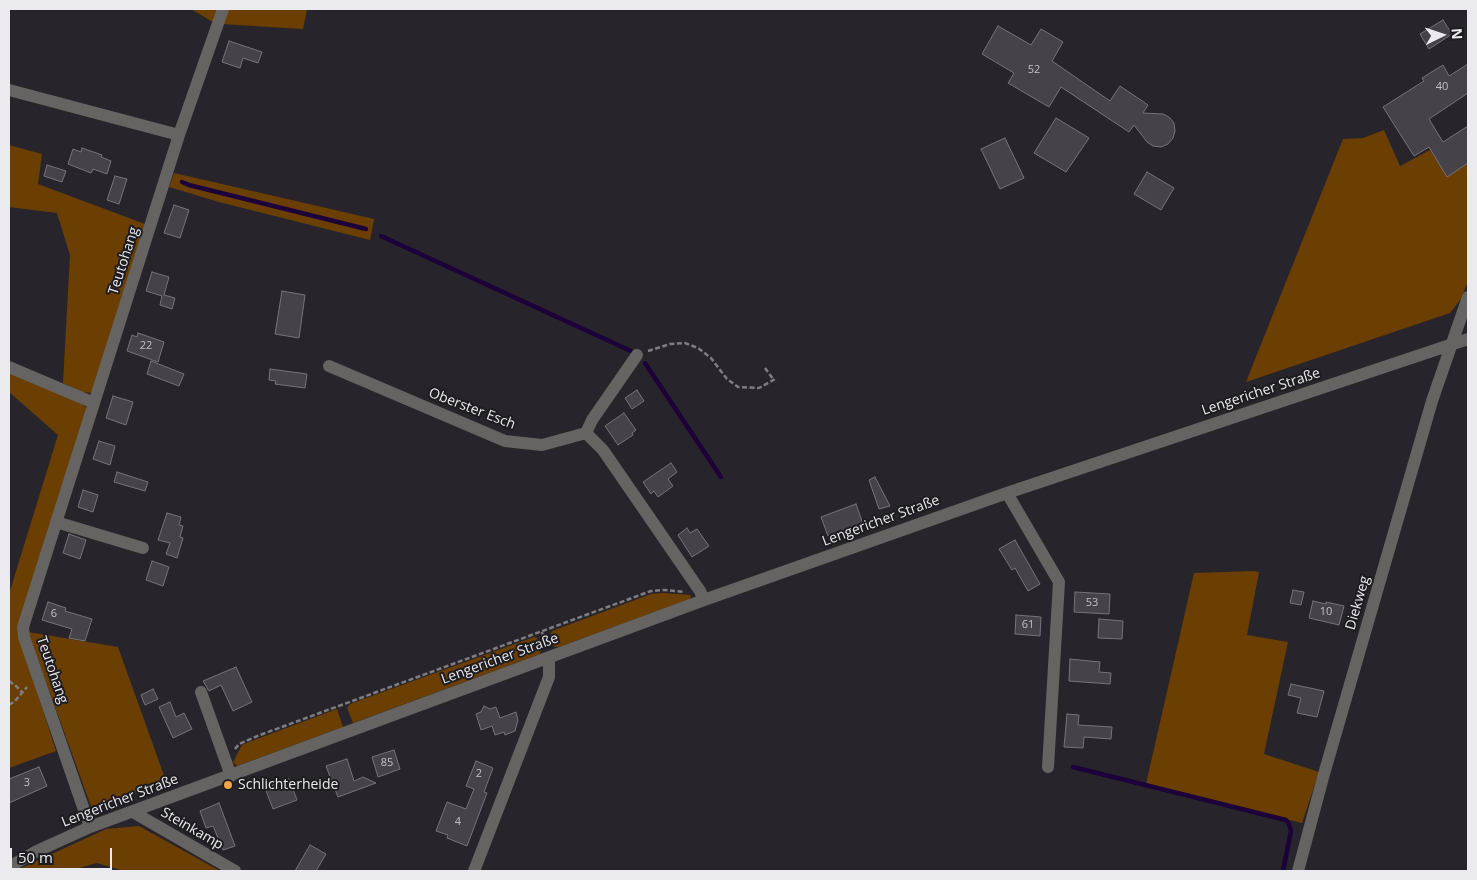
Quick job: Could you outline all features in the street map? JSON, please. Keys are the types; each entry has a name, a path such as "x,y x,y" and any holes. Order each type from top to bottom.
{"street":[{"name":"Teutohang","path":"90,827 24,637 23,627 179,135 223,9"},
{"path":"9,90 179,135"},
{"name":"Diekweg","path":"1298,871 1324,774 1432,401 1468,297"},
{"name":"Lengericher Straße","path":"9,867 37,851 90,827 704,600 1007,493 1468,339"},
{"path":"637,355 592,420 586,434 604,450 700,591 704,600"},
{"name":"Oberster Esch","path":"329,366 505,441 542,445 586,434"},
{"path":"9,367 94,403"},
{"path":"1007,493 1059,582 1048,767"},
{"path":"56,522 143,548"},
{"path":"474,871 549,677 548,657"},
{"path":"201,692 232,776"},
{"name":"Steinkamp","path":"133,812 235,871"}],"path":[{"path":"637,355 670,344 685,343 698,348 711,358 727,379 738,387 759,388 775,379 765,368"},
{"path":"9,705 37,674"},
{"path":"9,681 22,692"}],"shaded area":[{"path":"191,9 307,9 303,29 221,24 211,21"},
{"path":"1384,130 1400,166 1430,150 1447,176 1468,163 1468,281 1461,299 1450,313 1246,382 1343,139 1363,138"},
{"path":"9,145 42,154 38,184 145,224 93,393 81,392 63,383 70,255 57,213 9,207"},
{"path":"174,173 374,219 370,240 219,202 169,187"},
{"path":"9,372 77,400 87,408 18,632 56,751 9,768 9,594 58,435 9,392"},
{"path":"1259,572 1247,635 1288,642 1264,754 1319,772 1302,823 1146,784 1194,573"},
{"path":"651,594 691,595 690,599 559,647 553,645 550,635 552,631"},
{"path":"28,632 118,647 166,781 92,809"},
{"path":"534,637 537,638 541,649 540,654 353,723 347,708 350,704"},
{"path":"337,709 343,727 237,766 233,762 242,745"},
{"path":"139,826 220,871 124,871 97,863 68,871 15,871 106,829"}],"building":[{"path":"1443,20 1452,34 1429,49 1420,34"},
{"path":"998,26 1031,45 1041,29 1063,42 1052,61 1110,101 1120,86 1148,105 1143,113 1163,114 1169,117 1174,123 1175,131 1173,138 1168,144 1161,147 1153,146 1147,142 1134,125 1129,132 1061,87 1049,107 1008,83 1014,73 982,54"},
{"path":"229,41 262,52 258,63 243,58 240,68 222,62"},
{"path":"1468,64 1468,93 1429,119 1443,142 1468,126 1468,163 1447,177 1429,147 1414,156 1383,107 1424,81 1422,78 1443,65 1449,76"},
{"path":"1056,118 1089,138 1066,172 1034,153"},
{"path":"1005,138 1024,178 1000,189 981,149"},
{"path":"82,148 102,155 101,157 111,161 107,174 93,169 91,173 68,164 73,149 81,152"},
{"path":"47,165 66,171 62,182 44,176"},
{"path":"1147,172 1174,188 1161,210 1134,194"},
{"path":"115,176 127,179 119,204 107,200"},
{"path":"174,205 189,210 180,238 164,233"},
{"path":"152,272 169,277 164,295 175,298 172,309 160,305 162,296 146,291"},
{"path":"282,291 305,295 299,338 275,334"},
{"path":"138,333 164,342 158,362 127,351 132,335 137,337"},
{"path":"151,361 184,374 179,386 147,374"},
{"path":"270,369 307,374 305,388 275,384 276,381 269,380"},
{"path":"637,390 644,401 632,409 625,398"},
{"path":"113,396 133,402 126,425 106,418"},
{"path":"624,413 636,430 632,433 633,435 618,445 605,426"},
{"path":"99,441 115,446 110,465 93,459"},
{"path":"671,463 677,472 668,479 673,486 658,497 654,491 651,494 643,482"},
{"path":"117,472 148,482 145,491 114,482"},
{"path":"875,477 890,506 879,509 869,480"},
{"path":"83,490 98,495 93,512 78,507"},
{"path":"856,504 863,524 828,536 821,517"},
{"path":"167,513 181,517 179,525 183,526 180,537 183,538 177,558 166,554 170,543 158,540"},
{"path":"687,528 690,533 697,529 709,546 692,557 678,535"},
{"path":"69,534 86,540 80,559 63,553"},
{"path":"1015,540 1040,584 1028,591 1015,568 1012,570 999,549"},
{"path":"152,561 169,567 163,586 146,580"},
{"path":"1293,590 1304,592 1301,605 1290,603"},
{"path":"1075,592 1110,594 1109,614 1074,612"},
{"path":"1313,601 1344,606 1339,625 1309,618"},
{"path":"48,602 66,608 65,611 92,619 85,641 69,638 72,629 42,620"},
{"path":"1016,615 1041,617 1040,636 1015,634"},
{"path":"1099,619 1123,621 1122,639 1098,638"},
{"path":"1070,659 1100,662 1099,672 1111,673 1110,684 1069,681"},
{"path":"236,667 252,702 233,711 221,685 209,691 203,681"},
{"path":"1291,684 1324,691 1317,717 1297,713 1301,698 1288,695"},
{"path":"153,689 158,699 145,705 141,695"},
{"path":"170,702 176,717 184,713 192,729 173,738 159,707"},
{"path":"484,706 490,709 496,707 500,718 516,712 518,720 515,731 505,735 504,732 495,735 492,726 481,730 476,714 481,712"},
{"path":"1067,714 1079,715 1078,725 1112,727 1111,739 1084,737 1083,748 1064,747"},
{"path":"394,750 400,769 378,777 372,757"},
{"path":"347,759 354,781 363,777 376,783 338,797 326,766"},
{"path":"476,761 493,768 484,792 487,793 467,846 447,838 448,835 436,831 447,802 466,809 474,789 466,786"},
{"path":"39,767 47,786 9,803 9,779"},
{"path":"289,779 297,800 273,809 265,788"},
{"path":"219,803 235,846 223,850 213,826 206,828 200,811"},
{"path":"310,845 326,854 316,871 295,871"}],"waterway":[{"path":"182,182 366,229"},
{"path":"381,236 631,351"},
{"path":"645,363 721,477"},
{"path":"1073,767 1286,820 1291,831 1283,871"}],"place":[{"name":"Schlichterheide","path":"228,785"}]}
